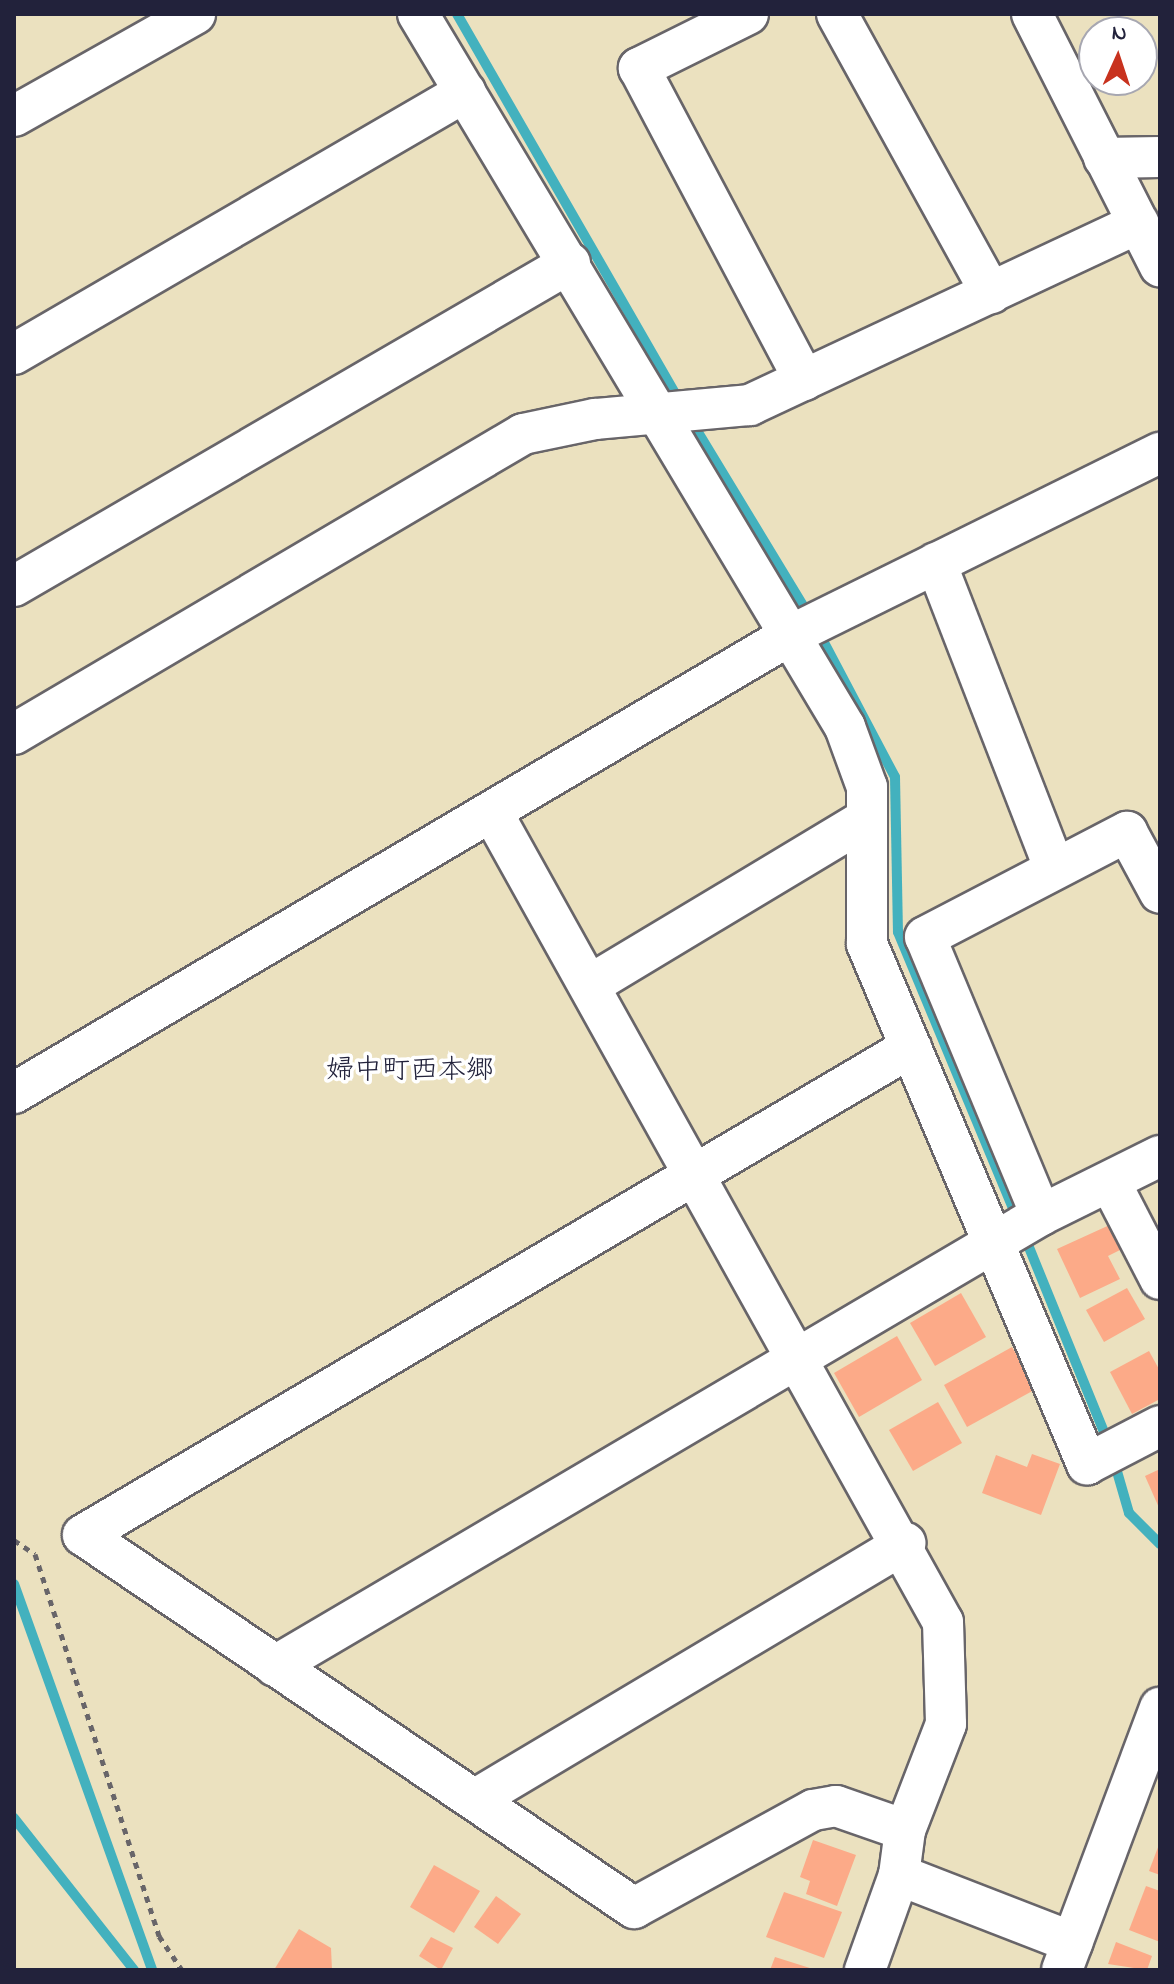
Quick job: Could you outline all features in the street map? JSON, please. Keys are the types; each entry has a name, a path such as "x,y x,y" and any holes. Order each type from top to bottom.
{"street":[{"path":"14,116 195,14"},
{"path":"418,14 665,418 787,637 845,727 867,787 867,944 1087,1464 1160,1426"},
{"path":"748,14 639,68 804,380"},
{"path":"837,14 991,293"},
{"path":"1032,14 1160,266"},
{"path":"14,354 465,92"},
{"path":"1104,158 1160,157"},
{"path":"15,732 523,434 595,419 665,418 750,405 1139,223"},
{"path":"14,586 570,263"},
{"path":"14,1093 493,814 787,637 1160,453"},
{"path":"936,563 1053,865"},
{"path":"493,814 905,1543 943,1622 949,1669 946,1724 905,1830 899,1875 865,1970"},
{"path":"590,985 865,820"},
{"path":"1041,1215 925,937 1053,865 1127,832 1160,893"},
{"path":"905,1830 836,1806 813,1810 634,1908 83,1535 693,1172 911,1047"},
{"path":"275,1666 1041,1215 1160,1156"},
{"path":"1110,1182 1160,1279"},
{"path":"476,1799 905,1543"},
{"path":"899,1875 1067,1956 1147,1790 1160,1708"}],"path":[{"path":"14,1540 35,1554 159,1936 182,1970"}],"building":[{"path":"1114,1223 1126,1247 1108,1256 1120,1279 1080,1298 1057,1249"},
{"path":"1127,1288 1145,1319 1104,1342 1086,1310"},
{"path":"961,1293 986,1337 935,1366 910,1323"},
{"path":"897,1336 922,1380 859,1417 834,1373"},
{"path":"1012,1347 1036,1389 967,1427 944,1385"},
{"path":"1149,1351 1160,1371 1160,1399 1132,1414 1110,1372"},
{"path":"938,1402 962,1443 913,1471 889,1430"},
{"path":"1032,1454 1060,1464 1041,1515 982,1493 996,1455 1027,1467"},
{"path":"1160,1469 1160,1510 1145,1476"},
{"path":"813,1840 856,1855 837,1906 806,1894 810,1881 800,1877"},
{"path":"1160,1842 1160,1875 1149,1871"},
{"path":"434,1865 480,1891 454,1933 410,1907"},
{"path":"1146,1886 1160,1891 1160,1942 1129,1930"},
{"path":"784,1892 842,1912 824,1958 766,1937"},
{"path":"496,1896 521,1914 498,1944 474,1927"},
{"path":"299,1929 331,1948 332,1970 274,1970"},
{"path":"431,1937 453,1948 441,1970 419,1956"},
{"path":"1116,1942 1152,1956 1147,1970 1108,1964"},
{"path":"775,1957 813,1969 770,1970"}],"waterway":[{"path":"457,14 680,402"},
{"path":"690,419 810,617"},
{"path":"818,631 895,777 898,932 1018,1220"},
{"path":"1024,1235 1108,1442"},
{"path":"1114,1461 1129,1513 1160,1544"},
{"path":"14,1584 152,1970"},
{"path":"14,1818 134,1970"}],"district":[{"name":"婦中町西本郷","path":"410,1072"}]}
